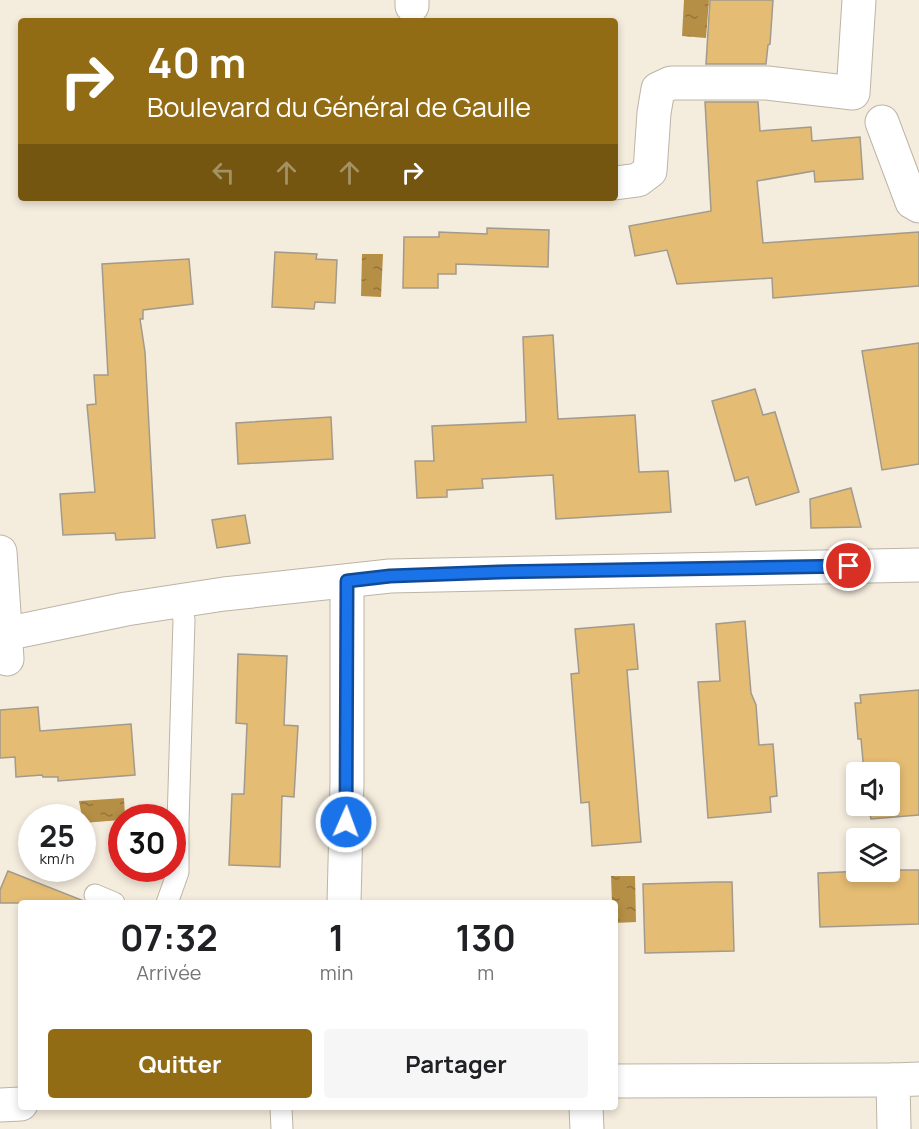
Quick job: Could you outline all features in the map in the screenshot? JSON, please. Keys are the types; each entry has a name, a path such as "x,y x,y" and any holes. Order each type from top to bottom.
{"street":[{"path":"618,183 638,180 650,171 658,89 671,83 767,83 853,93 859,0"},
{"path":"882,122 912,202 919,206"},
{"path":"0,552 4,643 126,609 225,594 390,576 492,572 919,565"},
{"path":"344,900 347,782 347,581"},
{"path":"618,1081 906,1079 894,1129"},
{"path":"0,1105 18,1104"},
{"path":"586,1110 587,1129"}],"lane":[{"path":"168,900 178,872 184,620 182,601"},
{"path":"281,1110 282,1129"}],"water":[{"path":"684,0 709,0 706,38 682,36"},
{"path":"362,254 383,254 381,297 361,296"},
{"path":"124,798 124,804 108,804 108,821 96,822 96,804 80,804 79,801"},
{"path":"611,876 635,876 636,922 618,923 618,900 612,900"}],"building":[{"path":"710,0 773,0 770,44 766,64 706,64"},
{"path":"705,102 758,102 760,131 811,127 812,141 860,137 863,179 815,182 814,171 757,181 763,243 919,232 919,286 773,298 772,278 677,284 667,250 635,256 629,226 711,211"},
{"path":"487,228 549,230 548,267 456,264 456,274 438,274 438,288 403,288 404,237 439,237 439,232 487,234"},
{"path":"275,252 317,254 316,259 337,260 335,303 315,302 314,309 272,307"},
{"path":"189,259 193,304 143,310 143,319 140,319 145,352 155,538 116,540 115,533 63,535 60,494 95,492 87,405 96,404 94,375 108,375 102,264"},
{"path":"553,335 558,419 635,415 639,472 668,471 671,512 556,519 553,475 482,479 483,488 447,490 447,497 417,498 415,461 434,461 432,426 526,422 523,337"},
{"path":"919,343 919,464 882,470 862,351"},
{"path":"755,389 763,415 775,412 799,492 756,505 748,477 735,481 712,401"},
{"path":"331,417 333,459 238,464 236,423"},
{"path":"851,488 861,527 811,528 810,499"},
{"path":"245,515 250,543 217,548 212,520"},
{"path":"745,621 751,693 756,705 759,745 773,744 777,796 770,797 771,812 708,818 698,682 720,681 716,624"},
{"path":"634,624 638,669 627,670 641,842 592,846 589,802 581,803 571,674 579,673 575,629"},
{"path":"238,654 287,656 284,725 298,726 294,797 282,796 280,867 229,865 232,794 244,794 247,724 236,723"},
{"path":"919,690 919,815 871,819 870,816 900,816 900,762 863,762 861,739 858,739 855,703 861,703 860,695"},
{"path":"38,707 40,731 131,724 135,775 58,781 58,777 43,777 42,775 16,777 15,757 0,758 0,710"},
{"path":"900,870 919,870 919,924 820,927 818,873 846,872 846,882 900,882"},
{"path":"8,871 18,875 18,882 36,882 81,900 18,900 18,903 0,903 0,890"},
{"path":"732,882 734,951 645,953 643,884"}],"route":[{"path":"346,822 347,581 390,576 499,572 849,566"}]}
